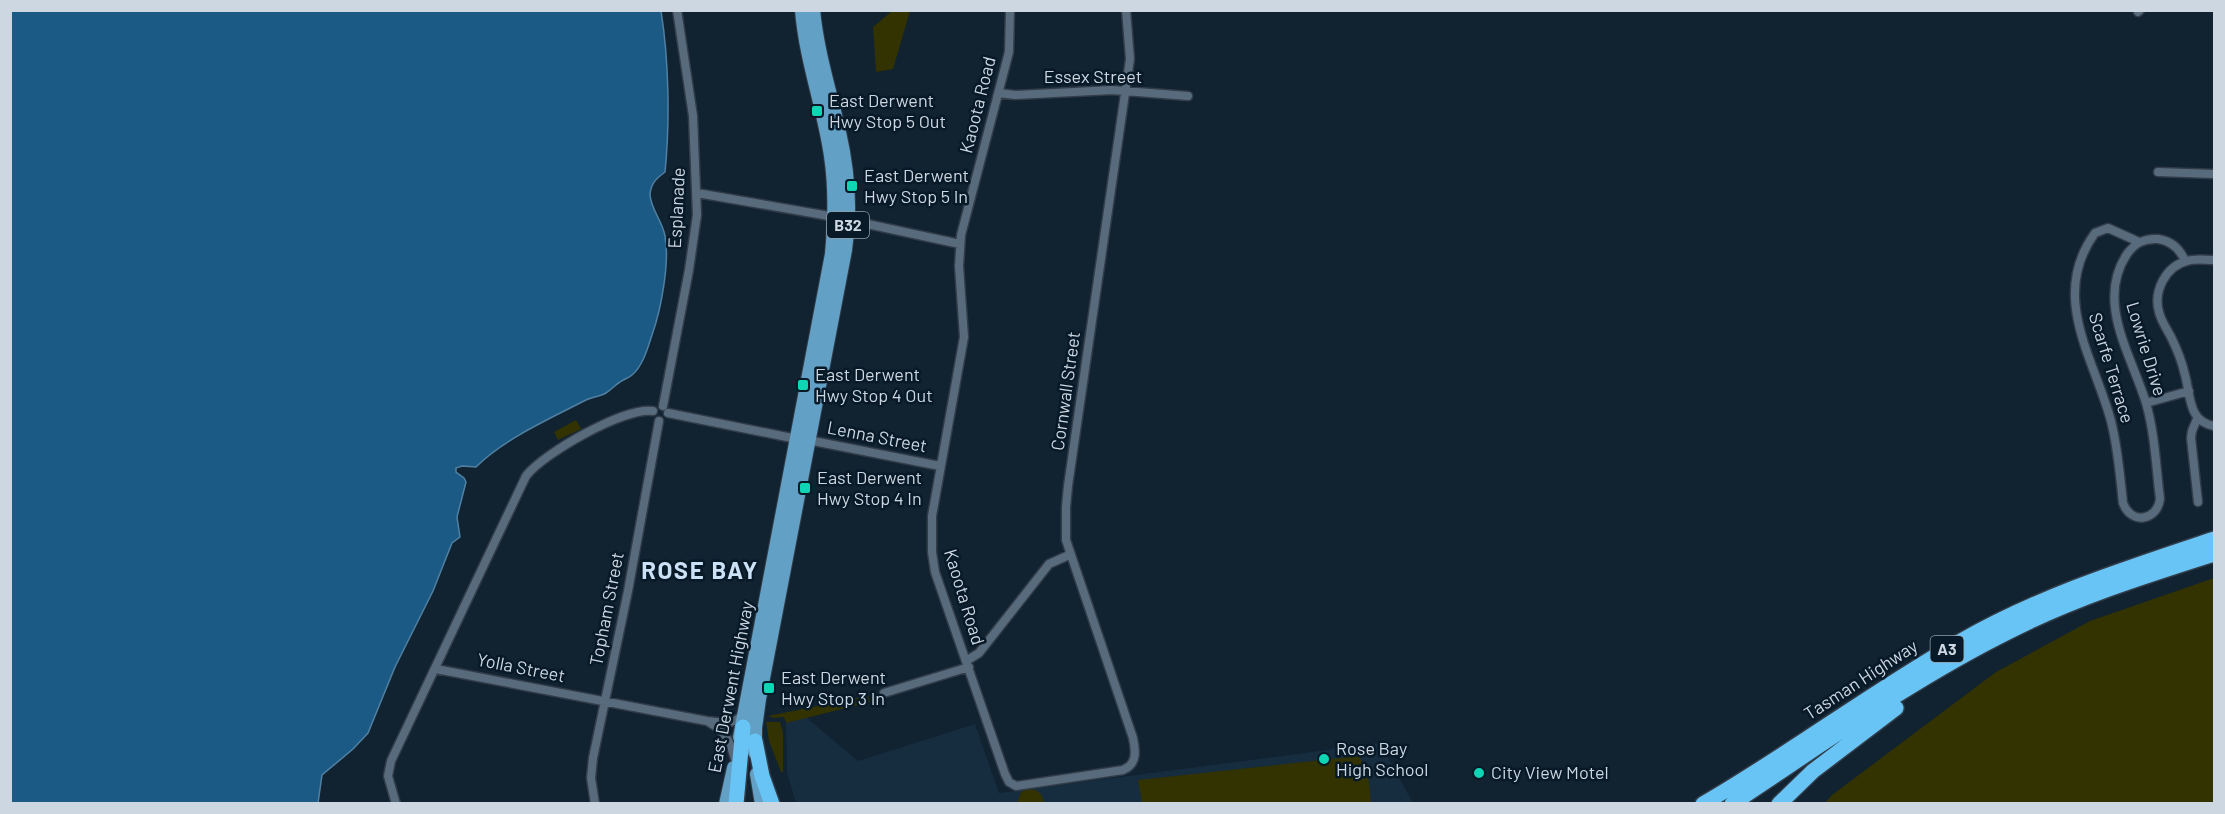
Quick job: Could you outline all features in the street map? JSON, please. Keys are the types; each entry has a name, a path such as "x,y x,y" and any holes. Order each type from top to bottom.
{"highway":[{"name":"Tasman Highway","path":"1703,804 1911,671 1992,624 2117,571 2214,540"},
{"name":"Tasman Highway","path":"1732,804 1887,703 1983,645 2034,619 2086,598 2214,554"},
{"path":"1779,804 1792,789 1829,758 1983,645"},
{"name":"B32","path":"736,804 742,727"},
{"path":"755,741 762,776 772,804"},
{"path":"758,777 763,804"}],"main road":[{"name":"East Derwent Highway","path":"726,804 802,440 845,250 831,155 808,52 802,10"},
{"name":"East Derwent Highway","path":"813,10 819,48 842,145 848,188 842,219"},
{"name":"East Derwent Highway","path":"758,777 755,741 759,699 802,440"}],"street":[{"name":"Esplanade","path":"666,410 697,214 693,116 677,10"},
{"name":"Kaoota Road","path":"1010,10 1009,52 960,244 958,266 964,337 932,516 932,552 935,572 1002,765 1011,784 1019,786 1069,779 1116,771 1131,766"},
{"name":"Cornwall Street","path":"1126,10 1130,59 1066,507 1066,540 1069,555 1133,738 1136,750 1131,766"},
{"name":"Essex Street","path":"999,93 1015,95 1095,90 1188,96"},
{"path":"2157,172 2214,174"},
{"path":"697,193 842,219 960,244"},
{"name":"Scarfe Terrace","path":"2139,242 2108,228 2095,233 2080,261 2074,297 2079,330 2111,422 2123,503 2132,515 2142,518"},
{"path":"2139,242 2157,239 2171,243 2181,251 2186,261"},
{"name":"Lowrie Drive","path":"2139,242 2130,250 2120,268 2115,283 2114,298 2116,316 2146,403 2154,447 2160,499 2156,511 2142,518"},
{"path":"2198,502 2191,438 2197,419 2181,362 2161,317 2158,303 2163,279 2175,266 2186,261 2214,260"},
{"path":"2146,403 2188,391"},
{"path":"396,804 388,776 391,761 513,502 532,469 538,463 604,423 632,412 653,411 658,406 666,410 664,420 659,421 653,416 653,411"},
{"name":"Lenna Street","path":"666,410 802,440 940,466"},
{"path":"2197,419 2214,426"},
{"name":"Topham Street","path":"595,804 591,770 628,591 659,421"},
{"path":"884,693 967,664 979,653 1048,564 1069,555"},
{"name":"Yolla Street","path":"436,669 707,721 735,722 741,717 746,706"},
{"path":"707,721 724,734 731,744 735,759"}],"shaded area":[{"path":"892,11 910,11 893,69 876,72 873,27"},
{"path":"576,420 581,429 558,440 554,432"},
{"path":"2214,578 2214,803 1825,803 1832,795 1996,672 2090,621"},
{"path":"868,696 870,702 786,723 784,717 768,716"},
{"name":"Rose Bay High School","path":"806,717 858,761 975,724 999,793 1380,743 1413,803 796,803 787,773 786,723"},
{"path":"766,722 780,722 783,733 783,772 781,772 769,741"},
{"path":"1359,756 1368,774 1371,803 1142,803 1138,780"},
{"path":"1028,789 1039,793 1044,803 1017,803 1021,792"}],"water":[{"path":"10,11 661,11 667,71 667,153 665,172 655,181 650,194 664,231 666,259 659,313 645,356 632,375 606,393 527,430 500,447 476,467 456,468 456,472 466,482 457,517 460,537 452,543 433,591 395,667 368,733 322,775 318,803 11,803"}],"place":[{"name":"East Derwent Hwy Stop 5 Out","path":"817,111"},
{"name":"East Derwent Hwy Stop 5 In","path":"852,186"},
{"name":"East Derwent Hwy Stop 4 Out","path":"803,385"},
{"name":"East Derwent Hwy Stop 4 In","path":"805,488"},
{"name":"East Derwent Hwy Stop 3 In","path":"769,688"},
{"name":"Rose Bay High School","path":"1324,759"},
{"name":"City View Motel","path":"1479,773"}],"district":[{"name":"ROSE BAY","path":"700,571"}]}
